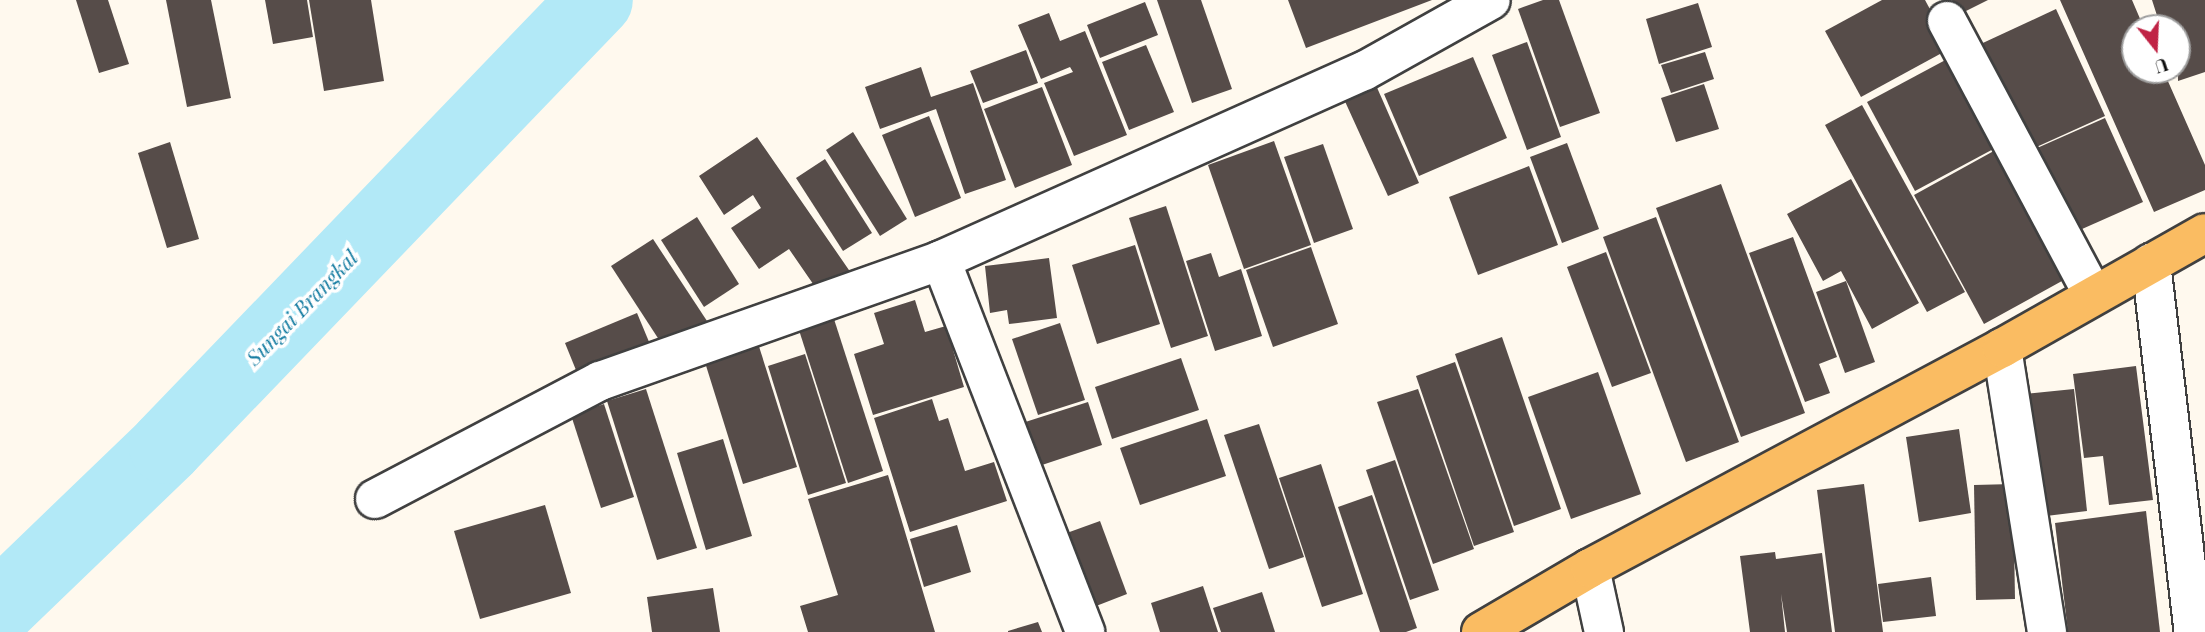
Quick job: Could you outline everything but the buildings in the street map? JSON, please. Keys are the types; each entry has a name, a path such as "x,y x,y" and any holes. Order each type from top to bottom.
{"main road":[{"path":"1481,632 1590,568 2002,348 2205,233"}],"street":[{"path":"375,499 638,364 941,260 1364,71 1491,0"},
{"path":"1947,21 2093,295"},
{"path":"941,260 1086,632"},
{"path":"2151,262 2194,632"},
{"path":"2002,348 2047,632"},
{"path":"1590,568 1604,632"}],"waterway":[{"name":"Sungai Brangkal","path":"0,607 166,447 596,0"}]}
